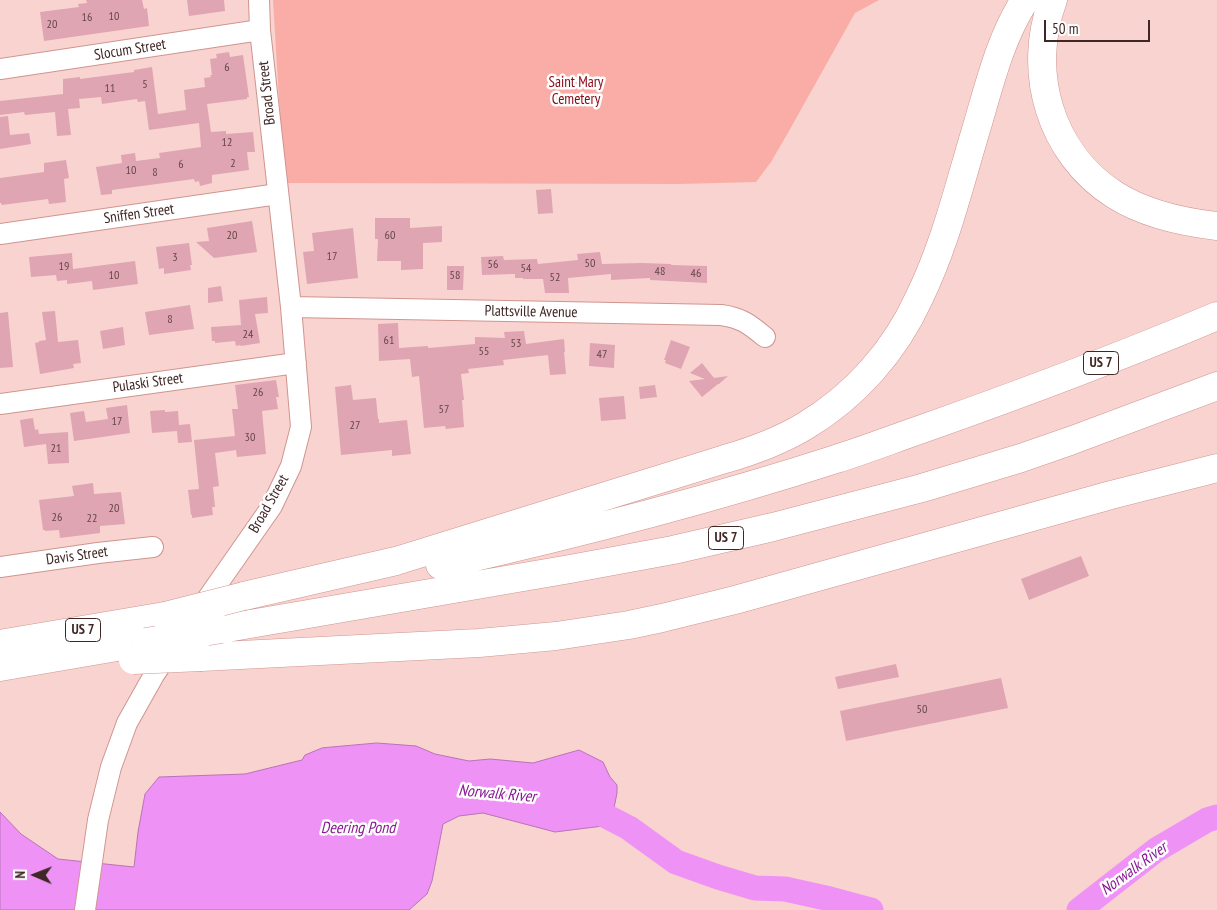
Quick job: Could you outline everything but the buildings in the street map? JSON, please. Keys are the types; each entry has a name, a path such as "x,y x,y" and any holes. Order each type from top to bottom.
{"highway":[{"path":"242,600 396,562 725,459 769,444 805,426 822,414 854,388 885,356 919,299 946,229 996,66 1012,23 1025,0"},
{"path":"1053,0 1044,31 1042,67 1044,88 1049,110 1069,150 1083,168 1098,182 1134,206 1178,220 1217,226"},
{"name":"US 7","path":"0,644 165,616 242,600 375,580 603,526 763,482 838,459 984,407 1217,316"},
{"name":"US 7","path":"0,667 139,651 221,629 570,569 681,548 773,527 922,488 1013,460 1070,441 1217,386"},
{"path":"0,678 72,666 139,651 201,657 503,641 556,636 629,625 735,600 1111,495 1217,468"}],"street":[{"name":"Broad Street","path":"85,910 98,820 111,767 127,723 154,675 272,506 291,466 301,427 291,308 260,30 259,0"},
{"name":"Slocum Street","path":"0,69 260,30"},
{"name":"Sniffen Street","path":"0,234 278,194"},
{"name":"Plattsville Avenue","path":"291,308 721,315 735,317 750,324 765,337"},
{"name":"Pulaski Street","path":"0,404 296,362"},
{"name":"Davis Street","path":"0,567 153,547"}],"green space":[{"name":"Saint Mary Cemetery","path":"273,0 879,0 855,13 771,162 756,182 679,184 287,183 282,148"}],"water":[{"name":"Deering Pond","path":"377,743 416,746 435,754 469,761 490,759 533,763 579,750 603,762 610,777 617,785 614,808 621,814 629,828 620,834 603,826 555,832 483,813 459,816 443,824 432,881 427,894 409,910 0,910 0,812 21,834 58,859 134,867 145,794 159,777 245,774 302,760 305,755 322,748"}],"waterway":[{"name":"Norwalk River","path":"600,813 629,828 676,862 755,888 785,889 871,910"},
{"name":"Norwalk River","path":"1079,910 1156,850 1207,820 1217,817"}]}
